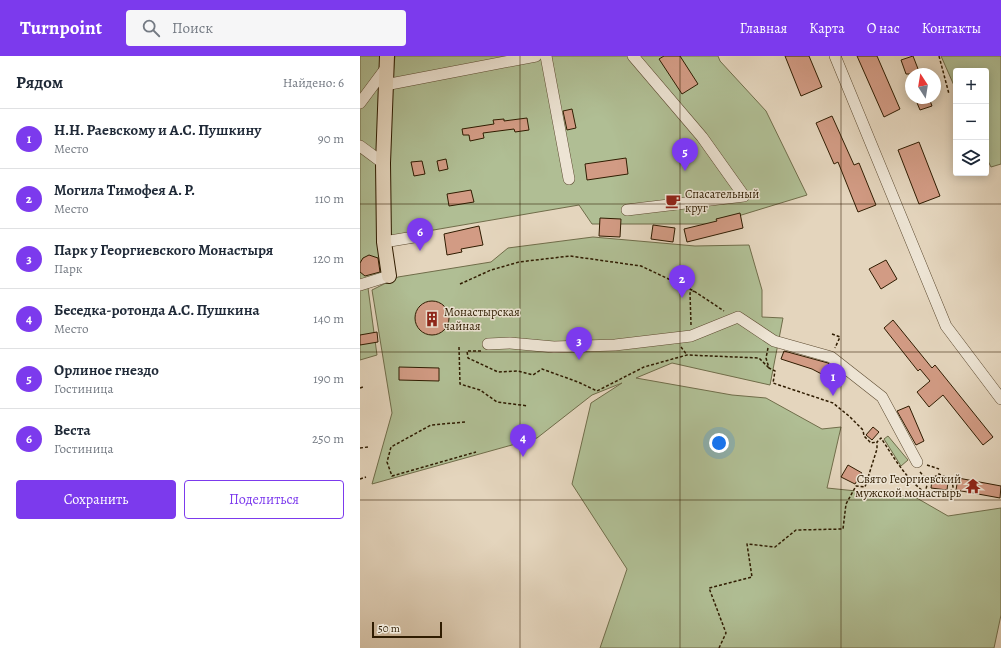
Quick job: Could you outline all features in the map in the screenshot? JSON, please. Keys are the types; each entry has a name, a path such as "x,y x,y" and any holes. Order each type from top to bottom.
{"main road":[{"path":"387,62 383,163 384,242 389,276"}],"street":[{"path":"385,85 536,56"},
{"path":"546,56 569,179"},
{"path":"627,210 744,196 702,137 633,56"},
{"path":"835,56 946,326 1001,399"},
{"path":"360,103 387,62"},
{"path":"360,146 383,163"},
{"path":"384,242 420,236"},
{"path":"360,285 389,276"},
{"path":"486,348 510,343 554,347 607,345 691,336 738,317 770,338 831,358 882,397 917,462"}],"path":[{"path":"939,56 949,94"},
{"path":"460,284 491,270 519,262 570,256 641,266 694,291 735,319"},
{"path":"691,336 690,293 694,291"},
{"path":"831,358 840,337 832,334"},
{"path":"769,368 766,358 770,338"},
{"path":"678,343 687,355"},
{"path":"459,347 460,384 480,390 498,402 528,406"},
{"path":"486,348 467,351 468,358 498,372 518,371 532,375 542,369 578,382 597,391 644,367 687,355 759,358 769,368 775,370 773,383 833,403 863,430 864,436 872,443 881,438 898,464 925,493 940,497 949,494 953,487 952,480 939,474 928,481 925,493"},
{"path":"466,422 431,425 391,447 387,462 392,476 476,452"},
{"path":"719,648 726,633 709,588 752,577 748,544 775,547 796,530 843,529 846,504 856,486 865,487 877,449 877,441"},
{"path":"360,448 368,447"},
{"path":"917,462 939,469"},
{"path":"360,479 366,477"}],"green space":[{"path":"360,56 390,56 385,274 368,288 377,355 360,360"},
{"path":"395,56 718,56 720,61 766,111 807,195 712,224 592,224 579,205 387,238 384,163"},
{"path":"941,56 1001,56 1001,164 991,167 989,163 989,68 953,68 953,83"},
{"path":"593,237 695,246 749,245 762,290 762,317 783,318 770,385 672,363 636,378 732,395 766,398 822,429 841,427 827,488 915,497 948,516 1001,508 1001,615 994,648 600,648 627,569 572,484 591,403 622,383 592,395 537,438 372,484 392,413 372,290 398,277 491,262 508,248"},
{"path":"888,436 908,460 901,466 884,439"}],"building":[{"path":"664,56 680,56 698,84 682,94 659,59"},
{"path":"785,56 809,56 822,87 801,96"},
{"path":"857,56 877,56 900,109 884,117"},
{"path":"913,56 918,68 905,68 905,71 901,60"},
{"path":"918,104 931,104 932,106 920,110"},
{"path":"572,109 576,128 567,130 563,111"},
{"path":"832,116 854,165 859,163 876,205 858,212 838,162 834,164 816,123"},
{"path":"527,118 529,130 515,132 514,129 483,133 484,138 470,141 469,135 463,135 462,129 494,124 493,120 504,119 504,121"},
{"path":"919,142 940,196 919,204 898,150"},
{"path":"626,158 628,174 587,180 585,164"},
{"path":"446,159 448,169 439,171 437,161"},
{"path":"422,161 425,174 414,176 411,162"},
{"path":"471,190 474,202 449,206 447,194"},
{"path":"740,213 743,228 687,242 684,229 717,221 716,219"},
{"path":"600,218 621,219 620,237 599,236"},
{"path":"653,225 675,228 673,242 651,239"},
{"path":"479,226 483,245 461,249 462,252 447,255 444,234"},
{"path":"369,255 378,258 380,272 365,276 360,272 360,263 363,258"},
{"path":"886,260 897,279 881,289 869,269"},
{"name":"Монастырская чайная","path":"429,301 435,301 444,306 448,312 448,324 444,330 435,335 429,335 420,330 415,321 415,315 420,306"},
{"path":"893,320 932,368 935,365 993,437 983,445 943,395 929,407 917,392 930,381 920,369 918,371 884,328"},
{"path":"377,332 378,342 360,345 360,335"},
{"path":"784,351 828,363 839,373 835,381 812,369 781,359"},
{"path":"399,367 439,368 439,381 399,380"},
{"path":"909,406 924,441 916,445 897,411"},
{"path":"873,427 879,432 872,440 866,435"},
{"path":"848,465 862,473 855,484 841,477"},
{"path":"958,478 1001,486 1000,498 956,490"},
{"path":"932,480 948,482 947,490 931,488"}],"place":[{"name":"Орлиное гнездо","path":"685,171"},
{"name":"Спасательный круг","path":"673,201"},
{"name":"Веста","path":"420,251"},
{"name":"Могила Тимофея А. Р.","path":"682,298"},
{"name":"Монастырская чайная","path":"432,319"},
{"name":"Парк у Георгиевского Монастыря","path":"579,360"},
{"name":"Н.Н. Раевскому и А.С. Пушкину","path":"833,396"},
{"name":"Беседка-ротонда А.С. Пушкина","path":"523,457"},
{"name":"Свято Георгиевский мужской монастырь","path":"973,486"}]}
